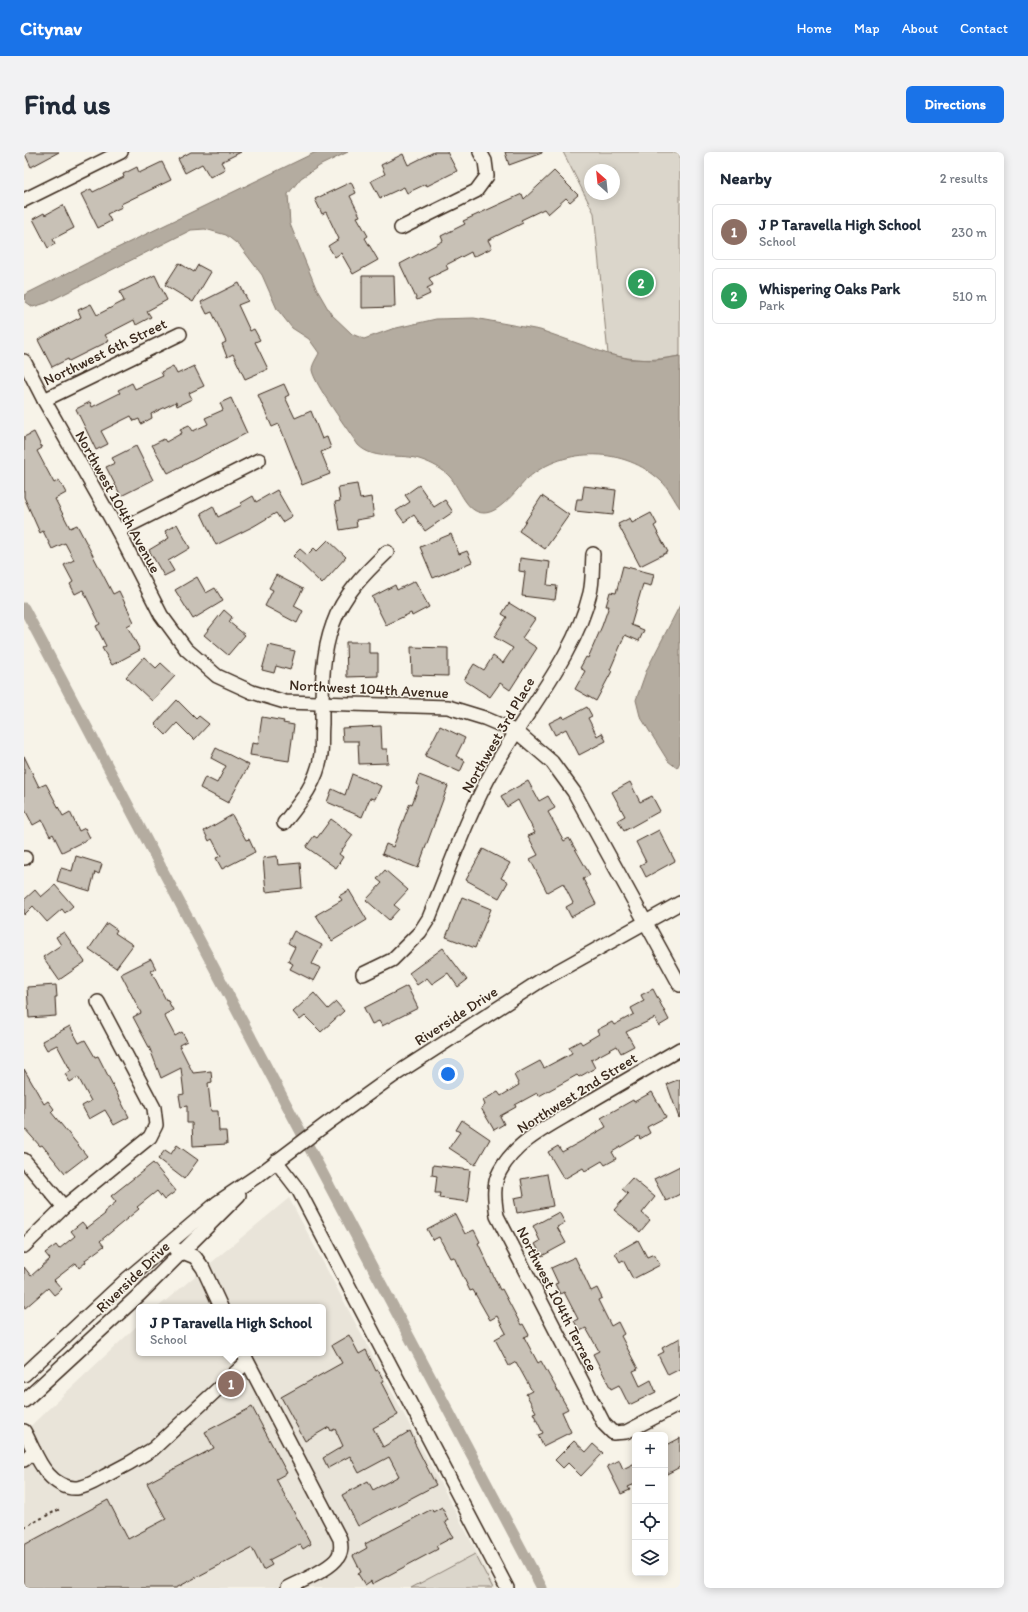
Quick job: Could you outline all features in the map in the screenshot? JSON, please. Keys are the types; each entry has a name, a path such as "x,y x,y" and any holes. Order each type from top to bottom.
{"street":[{"path":"24,200 121,152"},
{"path":"401,228 476,192 487,176 485,161 480,152"},
{"name":"Northwest 6th Street","path":"44,400 180,334"},
{"name":"Northwest 104th Avenue","path":"24,361 44,400 118,531 161,615 186,649 217,676 252,692 285,702 448,707 484,718 517,732 552,762 574,792 680,985"},
{"path":"118,531 259,460"},
{"path":"284,823 303,800 315,777 321,755 325,654 333,624 345,599 365,574 387,552"},
{"name":"Northwest 3rd Place","path":"363,974 392,960 415,938 426,923 477,801 494,767 572,642 583,618 591,592 593,554"},
{"name":"Riverside Drive","path":"24,1375 112,1292 217,1203 260,1174 287,1152 393,1076 540,981 680,903"},
{"path":"24,1246 64,1207 150,1137 156,1125 154,1108 98,1002"},
{"name":"Northwest 2nd Street","path":"499,1173 510,1156 528,1140 680,1049"},
{"path":"24,1160 64,1207"},
{"path":"276,1161 298,1191 507,1588"},
{"name":"Northwest 104th Terrace","path":"499,1173 494,1195 497,1216 604,1424 613,1432 626,1432 680,1404"},
{"name":"Riverside Drive","path":"24,1401 140,1294 260,1174"},
{"path":"166,1247 183,1251 195,1257 203,1268 218,1302"},
{"path":"24,1431 48,1474 58,1483 68,1487 77,1488 89,1484 137,1460 153,1449 245,1358 340,1539 342,1548 338,1558 328,1566 288,1588"},
{"path":"24,1460 34,1451"}],"path":[{"path":"24,1527 60,1509"}],"shaded area":[{"path":"316,152 348,152 321,165 301,178 288,194 290,224 316,288 331,314 352,334 364,339 392,329 436,319 474,318 540,330 608,354 630,359 656,360 680,356 680,508 664,484 646,470 630,462 613,457 595,455 577,456 559,460 528,478 508,500 496,509 484,513 478,512 468,505 450,477 437,467 426,461 414,458 380,455 365,450 358,445 314,377 312,368 319,353 309,339 292,328 277,309 262,275 240,246 226,235 205,229 191,230 46,303 33,307 26,302 24,295 107,253"},
{"path":"563,152 680,152 680,356 644,360 608,354 594,213 587,200 620,200 620,164 584,164 584,193"},
{"path":"680,605 680,762 677,768 668,761 640,716 636,700 647,669"},
{"path":"289,1198 496,1588 24,1588 24,1432 136,1327 136,1356 326,1356 326,1304 162,1304"},
{"path":"475,1554 493,1588 411,1588"}],"building":[{"path":"24,152 59,152 31,167"},
{"path":"191,152 241,152 221,162 225,169 210,177 202,164 185,173 178,159"},
{"path":"434,152 447,152 457,171 427,186 426,184 407,193 404,187 380,198 371,181 385,174 381,165 403,154 408,165"},
{"path":"505,152 542,152 542,153 509,165"},
{"path":"162,162 171,180 121,204 122,207 107,214 111,221 98,228 81,194 91,189 93,192 124,177 123,174 137,167 139,173"},
{"path":"554,171 578,195 570,202 566,198 548,214 544,209 521,220 523,223 488,240 492,248 473,257 471,252 446,265 448,269 429,278 433,285 427,288 430,294 417,300 400,264 443,241 441,236 465,224 463,221 522,194 524,199"},
{"path":"351,182 356,193 350,196 360,216 357,217 368,236 365,238 378,260 353,274 341,253 335,257 328,246 339,239 326,212 322,214 315,199"},
{"path":"63,205 74,228 53,239 55,244 48,248 33,219 44,213 45,215"},
{"path":"179,263 194,272 198,265 211,272 193,302 165,285"},
{"path":"155,275 167,300 147,311 151,317 136,325 134,320 105,335 109,341 69,361 68,359 52,367 38,340 81,317 78,310 91,304 97,315 124,301 120,292"},
{"path":"362,276 394,276 395,307 362,308"},
{"path":"239,283 248,301 238,305 250,331 254,329 260,340 255,342 268,369 245,379 233,354 227,357 222,344 226,342 212,312 207,314 201,302"},
{"path":"173,366 177,374 194,366 204,386 189,393 192,399 177,406 176,402 151,414 152,418 141,424 139,419 134,421 131,416 101,431 108,444 96,450 76,409 90,402 92,407 120,393 118,390 132,383 135,389 163,376 161,372"},
{"path":"284,384 289,395 285,397 295,418 311,411 322,439 327,437 331,448 321,452 330,474 302,485 279,424 272,427 258,395"},
{"path":"231,398 247,433 168,473 152,445 164,439 166,442 182,433 180,429 189,425 193,431 208,424 205,418 223,410 220,403"},
{"path":"34,432 42,448 37,451 54,483 59,480 66,493 55,499 70,528 77,525 113,594 119,591 134,622 127,626 140,650 112,665 102,648 106,646 96,626 100,624 83,590 75,594 70,584 73,582 64,565 74,560 65,543 52,549 43,531 40,533 24,497 24,437"},
{"path":"136,446 153,480 121,496 106,467 115,463 112,458"},
{"path":"357,484 360,499 371,497 374,517 356,520 357,527 340,530 335,502 340,501 338,487"},
{"path":"419,485 434,507 445,500 453,512 425,531 414,515 404,522 396,511 410,502 405,495"},
{"path":"584,486 616,490 613,515 575,511 577,499 582,499"},
{"path":"277,490 292,516 282,522 276,513 216,545 201,513 213,506 218,517 242,505 241,503 253,496 256,502"},
{"path":"542,496 569,515 545,549 519,531"},
{"path":"651,513 657,524 654,526 668,552 640,566 618,524 630,518 632,523"},
{"path":"177,524 190,548 168,561 174,571 164,576 149,550 169,538 165,531"},
{"path":"451,534 459,554 467,551 472,562 433,578 420,547"},
{"path":"328,540 346,557 322,584 293,556 300,549 307,555 314,548 317,551"},
{"path":"520,558 550,562 547,585 557,586 555,600 522,596 525,572 519,571"},
{"path":"623,566 654,574 651,586 643,584 631,625 644,630 639,641 625,635 610,670 612,671 596,701 575,689 585,671 580,668 586,657 588,658 602,626 609,606 606,606 610,592 616,593"},
{"path":"276,575 303,589 294,606 303,611 297,623 265,606 273,590 269,588"},
{"path":"197,577 206,593 215,588 223,601 193,619 175,590"},
{"path":"415,581 429,607 412,616 411,613 386,625 372,597 395,585 397,590"},
{"path":"509,603 535,619 522,638 537,648 510,690 500,683 490,697 464,680 474,664 484,670 493,656 503,663 513,648 494,637 507,617 502,614"},
{"path":"224,610 232,617 229,622 245,635 228,655 204,635"},
{"path":"346,642 369,642 369,653 378,653 378,676 347,677"},
{"path":"269,645 295,651 290,670 276,666 274,673 262,670"},
{"path":"411,647 448,648 448,676 412,675"},
{"path":"144,657 156,668 161,663 175,676 152,701 126,677"},
{"path":"177,700 196,719 199,716 209,724 194,740 177,723 166,735 155,724"},
{"path":"587,707 592,716 588,718 597,736 602,733 606,741 579,755 566,729 555,735 549,723 563,716 564,719"},
{"path":"262,717 284,721 283,723 294,725 289,761 250,755 252,743 258,744"},
{"path":"381,726 382,749 387,749 388,763 359,764 358,741 343,741 342,728"},
{"path":"440,726 465,738 456,756 465,761 460,772 425,756"},
{"path":"216,748 249,765 228,803 200,788 205,777 217,783 226,766 211,758"},
{"path":"24,756 39,787 46,784 63,816 70,812 79,831 85,828 90,838 62,852 53,834 50,836 42,820 33,825 24,808"},
{"path":"352,774 381,786 375,799 370,798 362,817 327,802 332,789 345,795"},
{"path":"419,775 448,786 418,868 382,854 386,844 393,847 410,803 412,804 419,786 416,784"},
{"path":"528,781 539,801 548,796 555,808 548,812 564,841 569,838 590,875 583,879 596,904 571,917 566,907 573,903 563,883 547,892 530,859 538,855 528,836 535,833 518,800 507,807 501,796"},
{"path":"630,782 640,802 652,796 660,811 624,831 618,820 625,816 612,792"},
{"path":"232,815 246,840 249,839 255,852 222,869 216,858 221,856 212,839 209,841 204,831"},
{"path":"331,819 353,835 339,854 343,857 336,868 306,847 314,836 317,838"},
{"path":"659,830 675,861 646,877 640,865 646,862 636,842"},
{"path":"483,849 510,863 501,878 508,882 499,898 466,880"},
{"path":"76,856 102,864 99,874 95,872 90,891 57,881 61,868 72,871"},
{"path":"277,856 278,865 300,863 302,888 266,892 263,858"},
{"path":"385,870 408,890 394,905 399,909 389,920 366,900 382,883 377,879"},
{"path":"55,885 73,906 65,913 62,909 47,922 33,906 24,915 24,900 35,890 41,897"},
{"path":"349,890 367,920 332,941 316,915 342,900 339,896"},
{"path":"462,897 491,909 475,948 446,937"},
{"path":"107,923 117,930 115,933 133,945 116,968 89,949"},
{"path":"294,931 322,945 312,964 321,968 314,981 290,969 293,964 288,961 295,947 288,943"},
{"path":"64,932 85,962 59,980 43,957 61,945 56,937"},
{"path":"443,948 467,980 458,987 448,973 432,984 427,978 417,985 409,973"},
{"path":"151,959 156,969 151,971 173,1010 164,1015 175,1036 182,1032 187,1041 179,1045 193,1073 211,1071 212,1082 208,1083 211,1111 218,1111 219,1131 226,1131 227,1144 193,1146 192,1123 187,1123 187,1106 181,1107 179,1095 184,1094 181,1068 161,1078 150,1049 133,1017 141,1013 121,974"},
{"path":"56,985 56,1016 29,1018 27,987"},
{"path":"407,986 418,1008 382,1026 379,1021 372,1024 364,1008"},
{"path":"653,989 669,1020 659,1026 655,1018 626,1032 634,1046 621,1053 617,1046 591,1060 595,1068 579,1077 577,1075 539,1096 537,1093 515,1105 516,1107 500,1116 504,1124 494,1130 481,1108 485,1105 483,1100 498,1092 501,1096 519,1085 514,1075 540,1061 544,1068 572,1053 569,1047 580,1041 582,1044 599,1034 597,1030 612,1022 614,1025 634,1014 631,1008 644,1001 641,995"},
{"path":"314,993 328,1009 336,1002 344,1011 321,1032 305,1016 300,1020 293,1012"},
{"path":"70,1026 79,1043 85,1040 95,1057 98,1056 129,1117 114,1125 105,1110 89,1119 82,1106 91,1101 78,1077 70,1082 65,1074 71,1071 57,1045 47,1050 42,1041"},
{"path":"24,1069 44,1104 48,1101 54,1109 51,1112 87,1156 65,1173 42,1145 40,1146 24,1128"},
{"path":"680,1079 680,1117 679,1118 667,1084"},
{"path":"652,1092 666,1117 647,1127 650,1133 640,1139 639,1136 612,1152 616,1159 605,1165 602,1161 585,1171 583,1168 564,1179 548,1152 558,1146 562,1152 606,1127 601,1118 633,1100 634,1102"},
{"path":"462,1120 490,1139 475,1165 449,1148 460,1132 456,1130"},
{"path":"177,1145 198,1160 184,1179 158,1159 165,1150 171,1154"},
{"path":"153,1163 176,1191 164,1200 157,1191 137,1207 139,1209 100,1241 104,1246 85,1260 86,1262 79,1268 76,1263 54,1280 62,1289 54,1295 48,1288 24,1309 24,1267 31,1276 50,1259 45,1253 56,1245 59,1249 75,1236 71,1231 82,1222 87,1228 105,1214 104,1212 116,1202 111,1196"},
{"path":"433,1165 470,1170 468,1202 439,1198 440,1193 435,1193 437,1176 432,1175"},
{"path":"680,1166 680,1194 666,1201 654,1179"},
{"path":"547,1174 553,1206 517,1213 514,1198 524,1196 521,1179"},
{"path":"632,1178 655,1197 642,1213 650,1220 640,1232 614,1210 628,1194 622,1189"},
{"path":"559,1212 565,1223 557,1227 566,1243 542,1256 535,1244 540,1241 533,1226"},
{"path":"455,1214 465,1234 474,1230 480,1242 478,1243 500,1290 502,1289 521,1325 523,1324 529,1335 524,1337 538,1363 541,1361 568,1409 562,1412 571,1432 543,1446 538,1435 543,1433 533,1413 536,1412 526,1394 532,1391 516,1362 509,1366 495,1339 506,1333 497,1316 490,1320 473,1290 470,1291 454,1257 450,1258 439,1237 433,1240 427,1229"},
{"path":"638,1240 647,1257 654,1254 660,1265 633,1279 623,1260 620,1262 615,1253"},
{"path":"575,1257 591,1291 597,1288 602,1298 598,1300 611,1326 618,1322 624,1334 621,1336 638,1369 633,1371 640,1386 651,1380 656,1392 629,1405 619,1385 611,1389 593,1354 599,1351 586,1328 580,1331 574,1321 578,1319 564,1292 560,1294 555,1284 558,1283 551,1268"},
{"path":"349,1335 359,1354 366,1350 376,1371 378,1370 384,1381 381,1382 398,1415 373,1428 383,1447 410,1431 436,1485 358,1526 342,1495 368,1481 373,1490 399,1476 389,1457 359,1473 350,1456 328,1468 323,1458 343,1446 335,1429 331,1431 329,1427 305,1441 281,1397 342,1363 332,1345"},
{"path":"680,1338 680,1369 668,1375 658,1355 664,1352 662,1348"},
{"path":"252,1407 287,1473 276,1479 311,1544 303,1549 300,1544 269,1560 272,1565 263,1570 252,1548 176,1588 24,1588 24,1545 108,1500 128,1539 166,1519 147,1483 214,1448 205,1432"},
{"path":"680,1438 680,1467 668,1473 668,1468 668,1444"},
{"path":"574,1441 586,1452 593,1444 603,1453 581,1476 568,1463 563,1468 555,1460"},
{"path":"619,1460 623,1469 632,1464 632,1485 628,1487 630,1490 621,1494 607,1466"},
{"path":"442,1507 448,1520 445,1522 453,1537 436,1546 438,1549 372,1584 371,1581 365,1585 358,1574 361,1572 353,1556 367,1548 365,1544 432,1509 433,1512"}],"waterway":[{"path":"24,608 542,1588"}],"place":[{"name":"Whispering Oaks Park","path":"641,283"},
{"name":"J P Taravella High School","path":"231,1384"}]}
